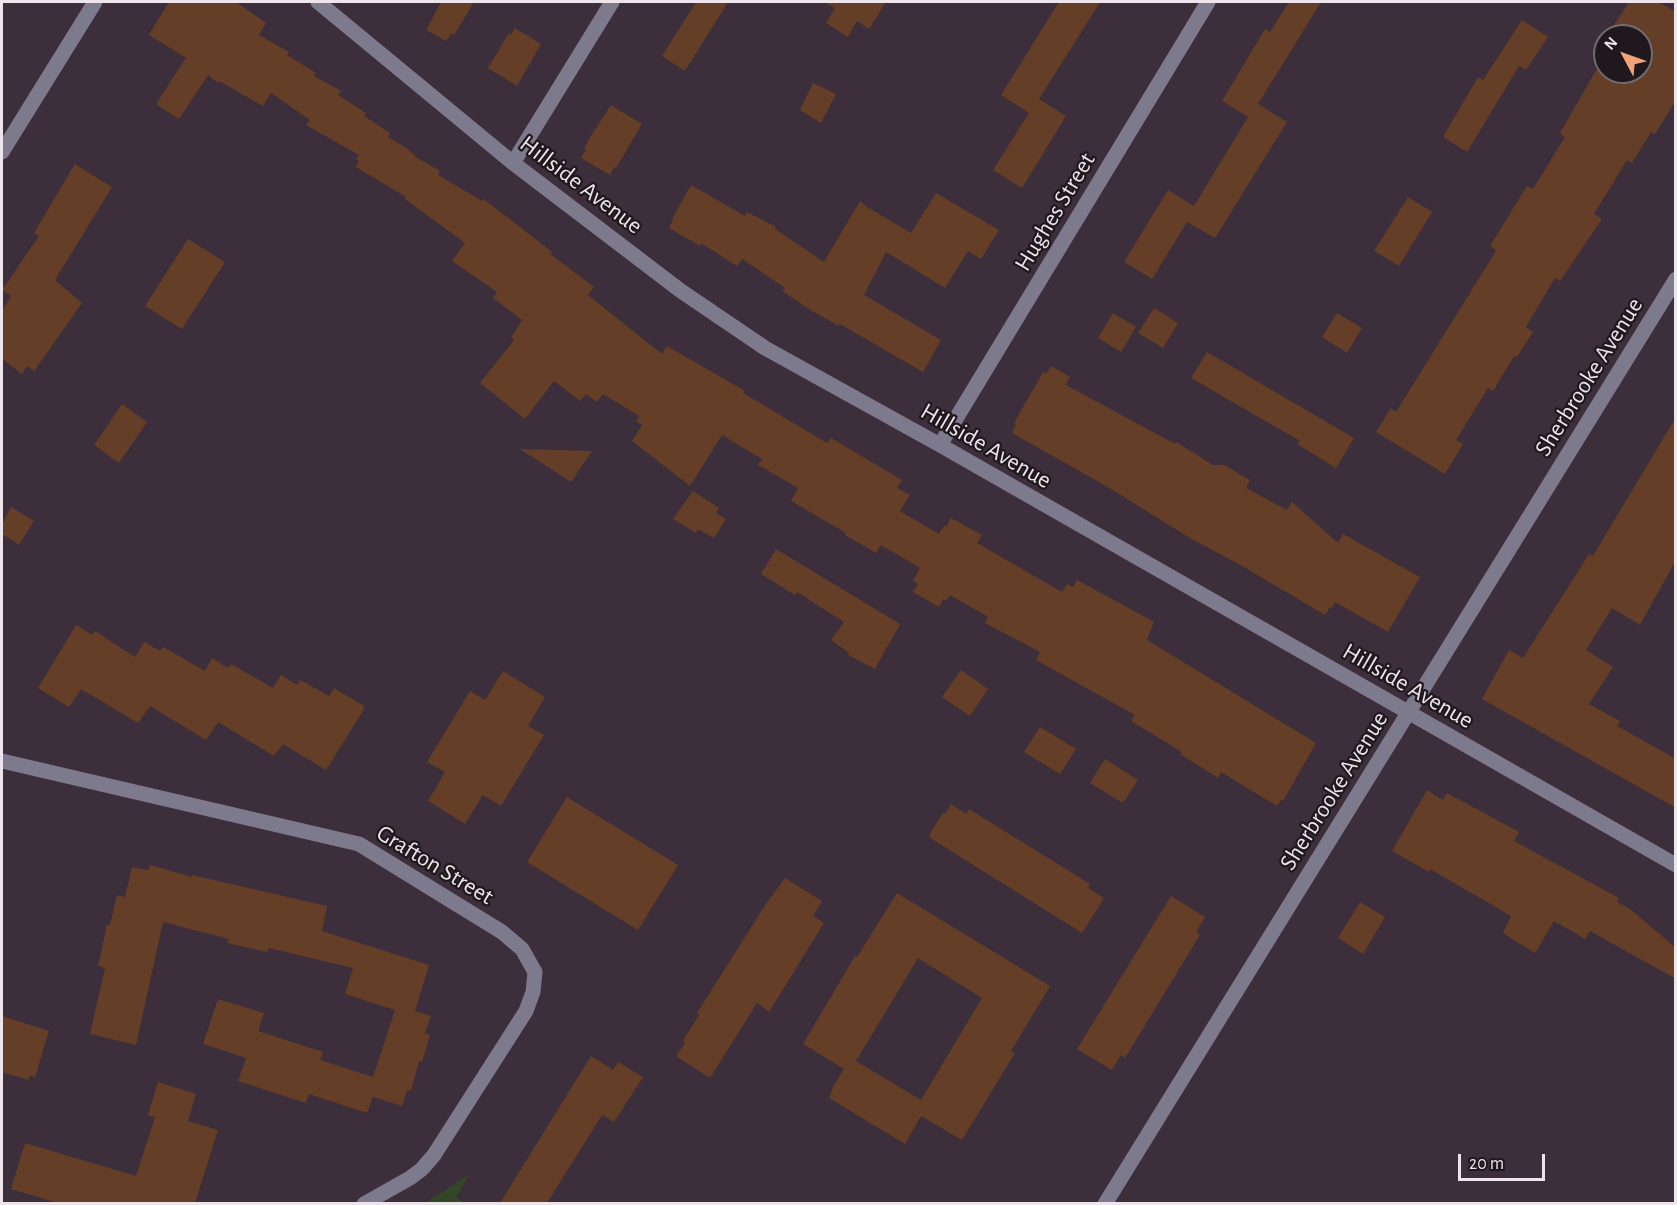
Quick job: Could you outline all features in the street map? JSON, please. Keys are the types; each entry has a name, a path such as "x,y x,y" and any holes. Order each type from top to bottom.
{"street":[{"path":"2,152 95,2"},
{"name":"Hillside Avenue","path":"318,2 513,163 681,291 765,348 940,445 1676,865"},
{"path":"513,163 612,2"},
{"name":"Hughes Street","path":"940,445 1208,2"},
{"name":"Sherbrooke Avenue","path":"1105,1203 1676,279"},
{"name":"Grafton Street","path":"2,761 359,844 502,932 522,949 535,972 533,992 526,1011 434,1155 422,1169 410,1178 364,1203"}],"green space":[{"path":"470,1174 456,1197 465,1203 425,1203"}],"building":[{"path":"169,2 236,2 266,23 259,35 289,52 287,55 316,73 314,76 341,91 338,95 366,113 364,116 390,133 388,137 440,171 438,175 482,201 483,199 552,252 550,254 594,287 588,295 662,354 667,346 745,391 743,393 827,443 831,438 902,480 897,488 910,495 900,511 939,534 951,518 982,535 977,543 1062,592 1067,584 1073,587 1077,580 1154,622 1147,640 1316,743 1283,801 1281,800 1277,806 1221,772 1218,778 1180,754 1182,752 1131,721 1135,715 1036,660 1040,652 985,623 988,617 950,595 946,601 943,599 939,607 913,592 918,584 913,581 920,568 881,545 876,553 791,501 798,488 758,465 762,459 722,435 690,486 632,441 642,425 636,421 639,416 603,394 597,402 586,394 580,401 554,381 525,419 480,383 514,340 511,338 522,320 493,298 497,292 452,261 465,243 405,199 406,197 356,167 359,161 356,159 359,155 306,125 310,120 271,93 263,106 219,81 218,83 208,75 179,119 156,104 186,58 149,35"},
{"path":"441,2 474,2 454,35 451,34 446,41 426,30"},
{"path":"696,2 728,2 685,71 662,56"},
{"path":"824,2 886,2 869,29 857,21 848,37 826,23 835,8"},
{"path":"1059,2 1100,2 1039,99 1066,116 1022,188 993,170 1029,113 1001,95"},
{"path":"1289,2 1321,2 1258,104 1287,122 1215,238 1187,222 1152,279 1124,262 1168,190 1194,206 1248,117 1222,101 1265,29 1270,32"},
{"path":"1629,2 1658,2 1676,12 1676,100 1655,134 1651,132 1632,163 1627,160 1594,214 1602,219 1560,281 1555,278 1526,327 1533,332 1517,357 1514,356 1493,391 1488,388 1456,440 1463,444 1445,474 1376,432 1391,408 1396,412 1491,259 1496,250 1490,246 1527,186 1533,189 1565,137 1560,133 1593,76 1593,84 1653,84 1653,24 1615,24"},
{"path":"1522,20 1548,37 1526,70 1519,66 1467,152 1443,137 1478,77 1483,80"},
{"path":"515,28 541,44 517,86 488,68 509,33 511,35"},
{"path":"813,83 836,94 821,123 800,110"},
{"path":"611,105 642,124 610,175 581,158 589,139"},
{"path":"75,164 112,187 55,280 82,303 34,371 27,366 22,374 2,359 2,311 11,296 2,290 39,236 34,233"},
{"path":"691,185 745,216 747,212 776,227 775,229 824,262 860,201 911,233 936,193 999,230 981,259 968,251 945,288 886,252 864,295 941,340 923,372 840,324 839,326 812,311 782,291 785,288 742,259 737,266 701,243 700,246 669,228"},
{"path":"1408,197 1432,212 1399,266 1374,251"},
{"path":"188,239 225,262 182,329 145,306"},
{"path":"1154,308 1178,323 1163,348 1138,333"},
{"path":"1113,313 1136,327 1121,352 1098,338"},
{"path":"1337,313 1362,328 1347,353 1322,337"},
{"path":"1207,352 1354,438 1336,468 1297,444 1300,441 1191,378"},
{"path":"1051,366 1070,377 1066,385 1175,444 1176,442 1213,465 1224,465 1250,480 1246,488 1287,510 1292,502 1338,543 1343,534 1420,577 1388,632 1335,602 1325,615 1012,433 1016,424 1014,423 1043,372 1046,374"},
{"path":"122,404 147,422 119,463 94,445"},
{"path":"1676,417 1676,560 1640,625 1612,608 1586,650 1613,667 1589,704 1620,721 1617,726 1676,759 1676,808 1482,699 1509,650 1523,658 1589,554 1593,556"},
{"path":"520,449 592,451 571,482"},
{"path":"693,491 719,508 716,513 726,519 714,538 698,529 696,533 673,519"},
{"path":"11,507 34,521 19,545 2,534 2,524"},
{"path":"776,549 900,624 875,669 848,655 849,653 831,640 844,622 797,592 795,595 761,574"},
{"path":"76,625 92,635 95,631 135,657 144,642 160,651 163,647 205,671 212,658 228,668 231,664 273,688 281,675 297,685 300,680 329,696 334,688 364,706 363,711 326,770 283,744 274,756 218,722 206,740 150,706 138,723 81,689 69,707 38,688"},
{"path":"961,670 988,689 970,716 942,697"},
{"path":"503,671 545,697 528,726 544,735 501,806 483,795 465,824 428,801 445,772 427,762 470,691 485,700"},
{"path":"1040,727 1076,749 1060,774 1024,752"},
{"path":"1105,759 1138,780 1123,803 1090,783"},
{"path":"1427,790 1443,800 1447,793 1519,832 1514,841 1619,898 1617,902 1630,909 1676,948 1676,979 1590,931 1585,939 1554,921 1535,953 1503,933 1511,916 1430,869 1429,872 1392,851"},
{"path":"567,797 678,865 638,930 527,862"},
{"path":"951,804 966,814 969,809 1090,884 1088,888 1104,898 1082,933 930,838 929,835"},
{"path":"150,865 192,877 192,875 327,906 322,931 429,965 415,1011 431,1016 425,1033 430,1035 422,1062 419,1061 411,1091 407,1090 402,1106 373,1097 367,1113 309,1094 306,1103 238,1081 246,1058 203,1044 218,999 264,1013 258,1031 323,1052 320,1060 373,1077 395,1010 345,994 353,968 269,948 267,952 227,943 229,939 163,922 136,1045 90,1034 105,968 98,966 107,925 110,925 117,895 125,897 132,867 148,870"},
{"path":"785,878 822,901 813,916 824,923 769,1012 757,1003 710,1078 676,1056 699,1015 697,1013"},
{"path":"897,893 1050,986 1011,1051 1015,1053 962,1140 921,1116 905,1144 829,1098 844,1069 803,1044 855,956 857,957","holes":["918,958 982,998 921,1100 856,1061"]},
{"path":"1171,896 1205,917 1196,932 1200,935 1125,1058 1121,1055 1112,1070 1077,1049"},
{"path":"1360,902 1385,917 1363,954 1338,938"},
{"path":"2,1016 49,1031 35,1077 30,1076 28,1080 2,1072"},
{"path":"591,1056 613,1070 618,1062 643,1077 614,1122 602,1115 547,1203 500,1203"},
{"path":"158,1082 196,1094 188,1121 218,1130 195,1203 58,1203 11,1189 25,1143 136,1176 155,1117 148,1115"}]}
